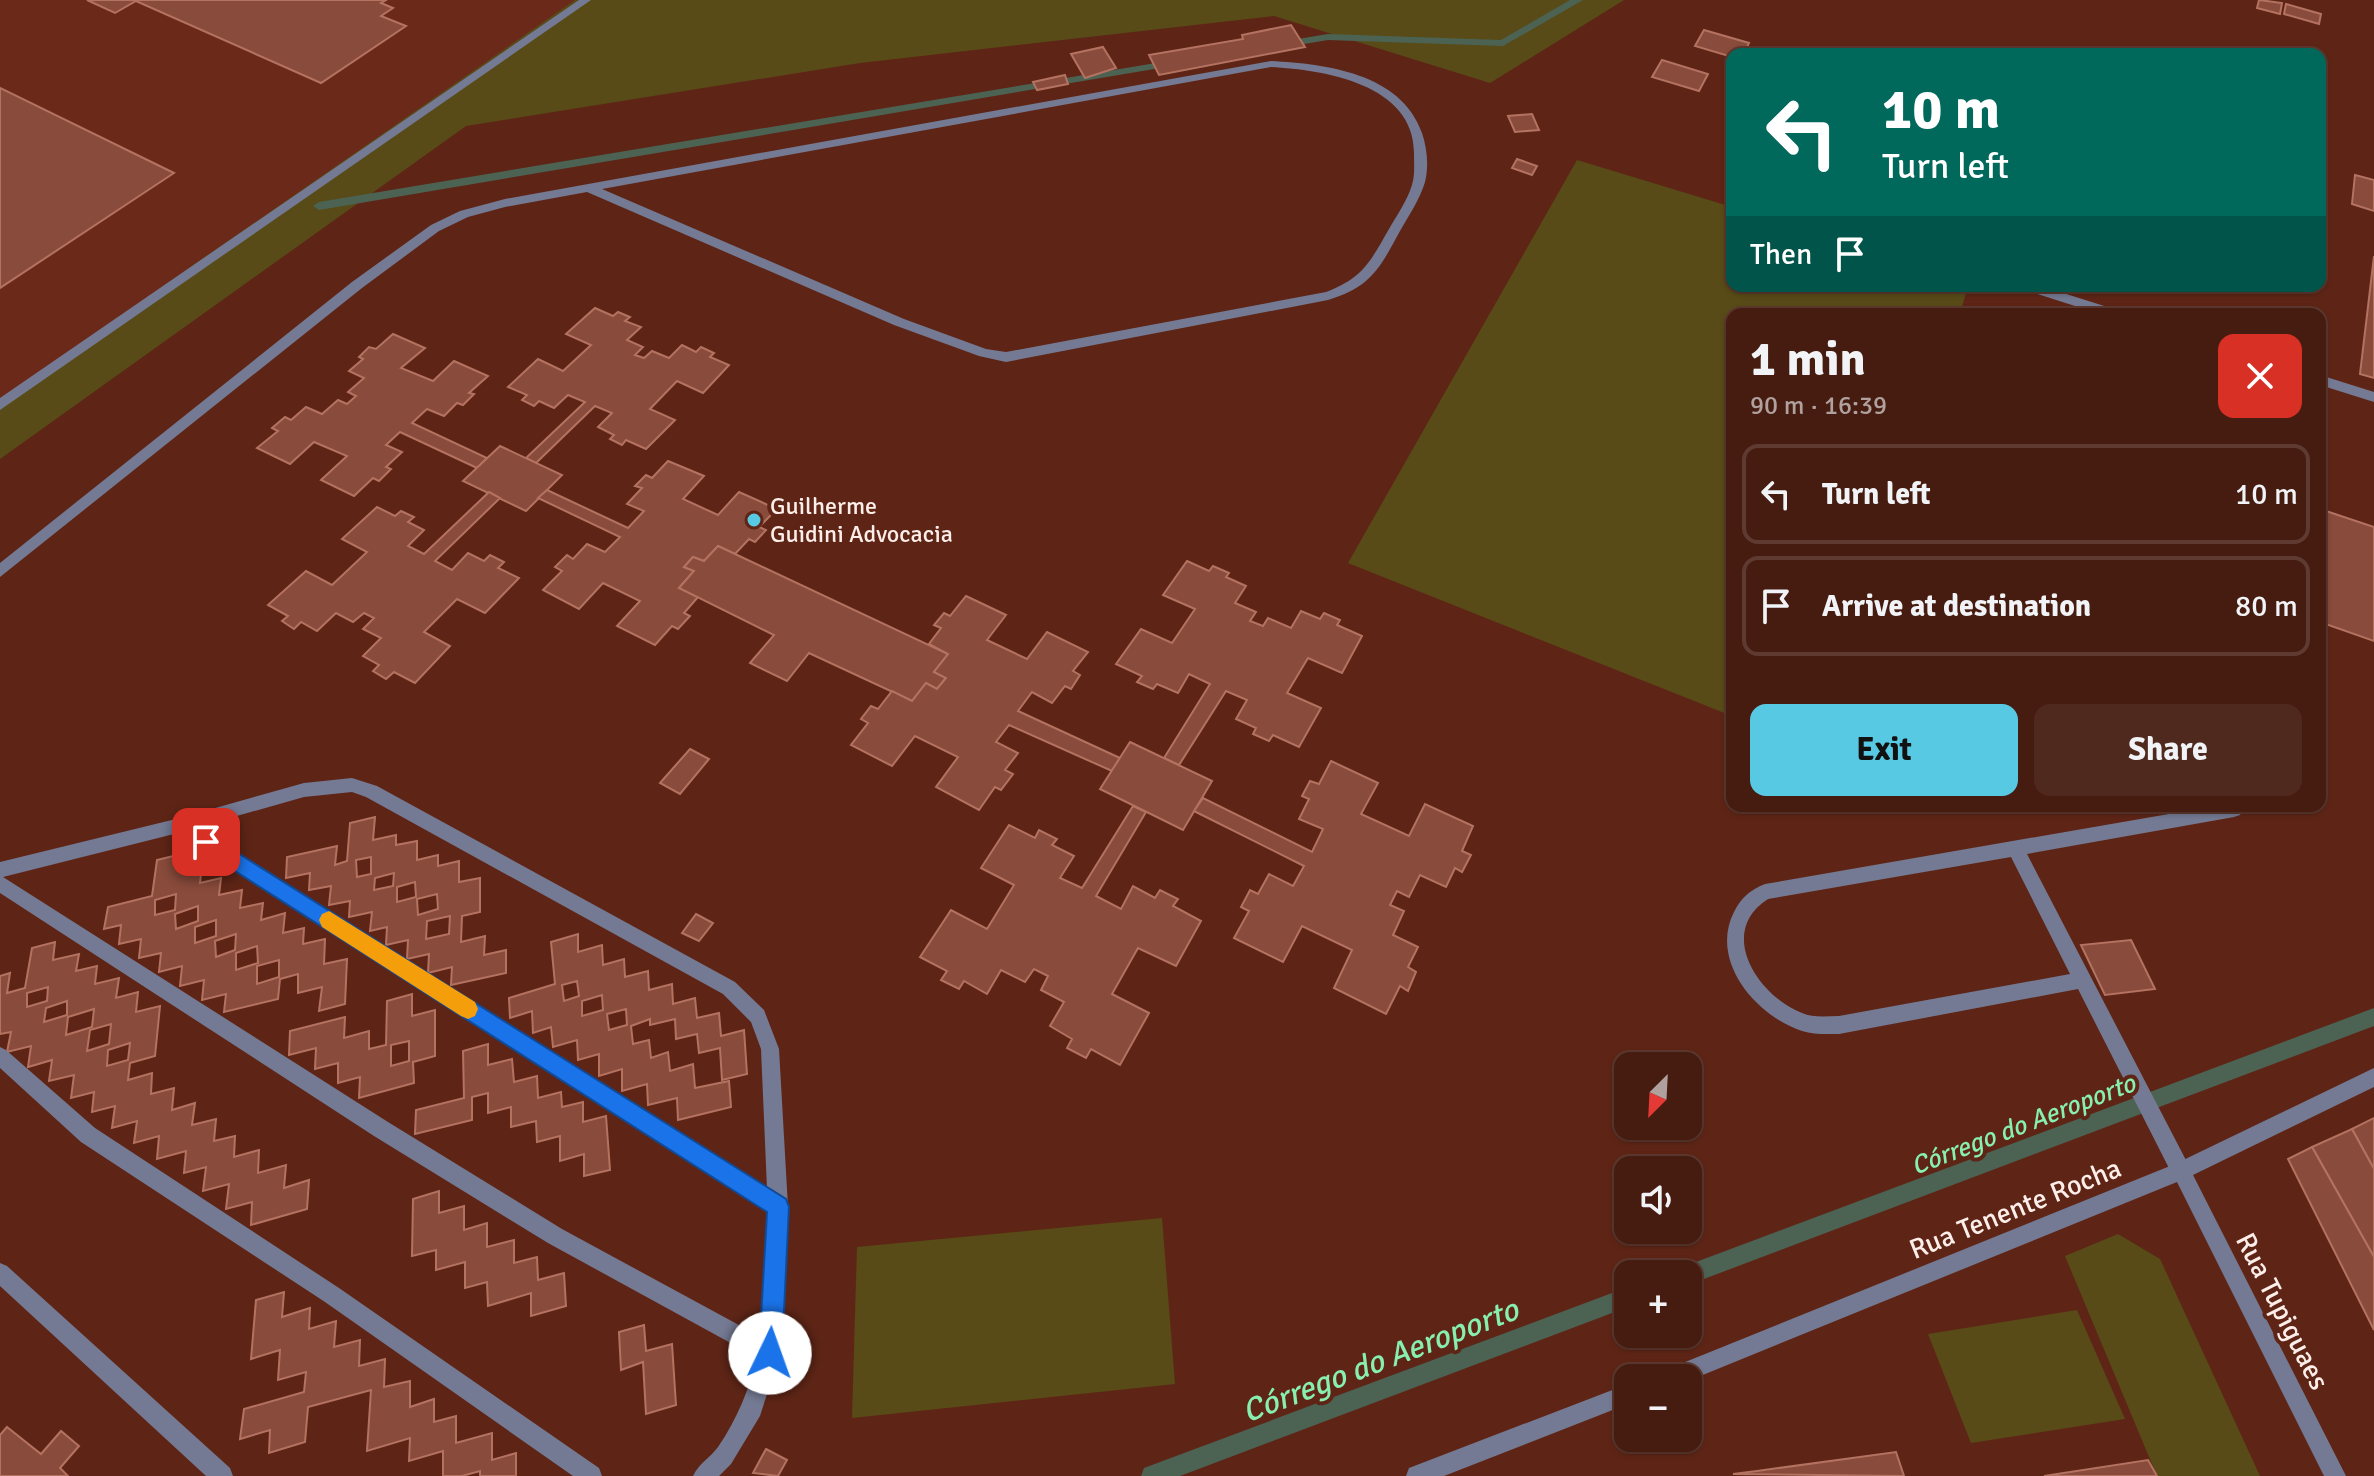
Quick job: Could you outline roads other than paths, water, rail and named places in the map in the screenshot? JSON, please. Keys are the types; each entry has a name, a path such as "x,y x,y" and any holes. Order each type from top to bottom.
{"street":[{"path":"0,405 586,0"},
{"path":"0,571 357,285 435,228 464,214 505,203 1271,64 1309,65 1367,82 1397,101 1413,126 1421,151 1420,178 1401,219 1369,276 1351,288 1328,296 1006,357 984,353 899,322 591,189"},
{"path":"2046,292 2096,308"},
{"path":"2326,382 2374,397"},
{"path":"0,870 304,790 329,785 362,788 729,988 758,1016 770,1049 778,1207 770,1353 753,1409 724,1457 704,1476"},
{"path":"2083,980 1839,1025 1804,1024 1764,1001 1741,969 1735,934 1745,906 1765,892 2222,812"},
{"path":"180,825 778,1207"},
{"name":"Rua Tupiguaes","path":"2015,848 2335,1476"},
{"path":"0,884 381,1129 528,1219 770,1353"},
{"path":"0,1056 88,1135 332,1295 591,1476"},
{"name":"Rua Tenente Rocha","path":"1702,1365 2181,1171 2374,1077"},
{"path":"0,1273 222,1476"},
{"path":"1417,1476 1614,1399"}],"waterway":[{"path":"1280,45 1328,37 1503,43 1578,0"},
{"path":"319,206 1174,63"},
{"name":"Córrego do Aeroporto","path":"1702,1270 2374,1017"},
{"name":"Córrego do Aeroporto","path":"1152,1476 1614,1302"}],"place":[{"name":"Guilherme Guidini Advocacia","path":"754,520"}]}
